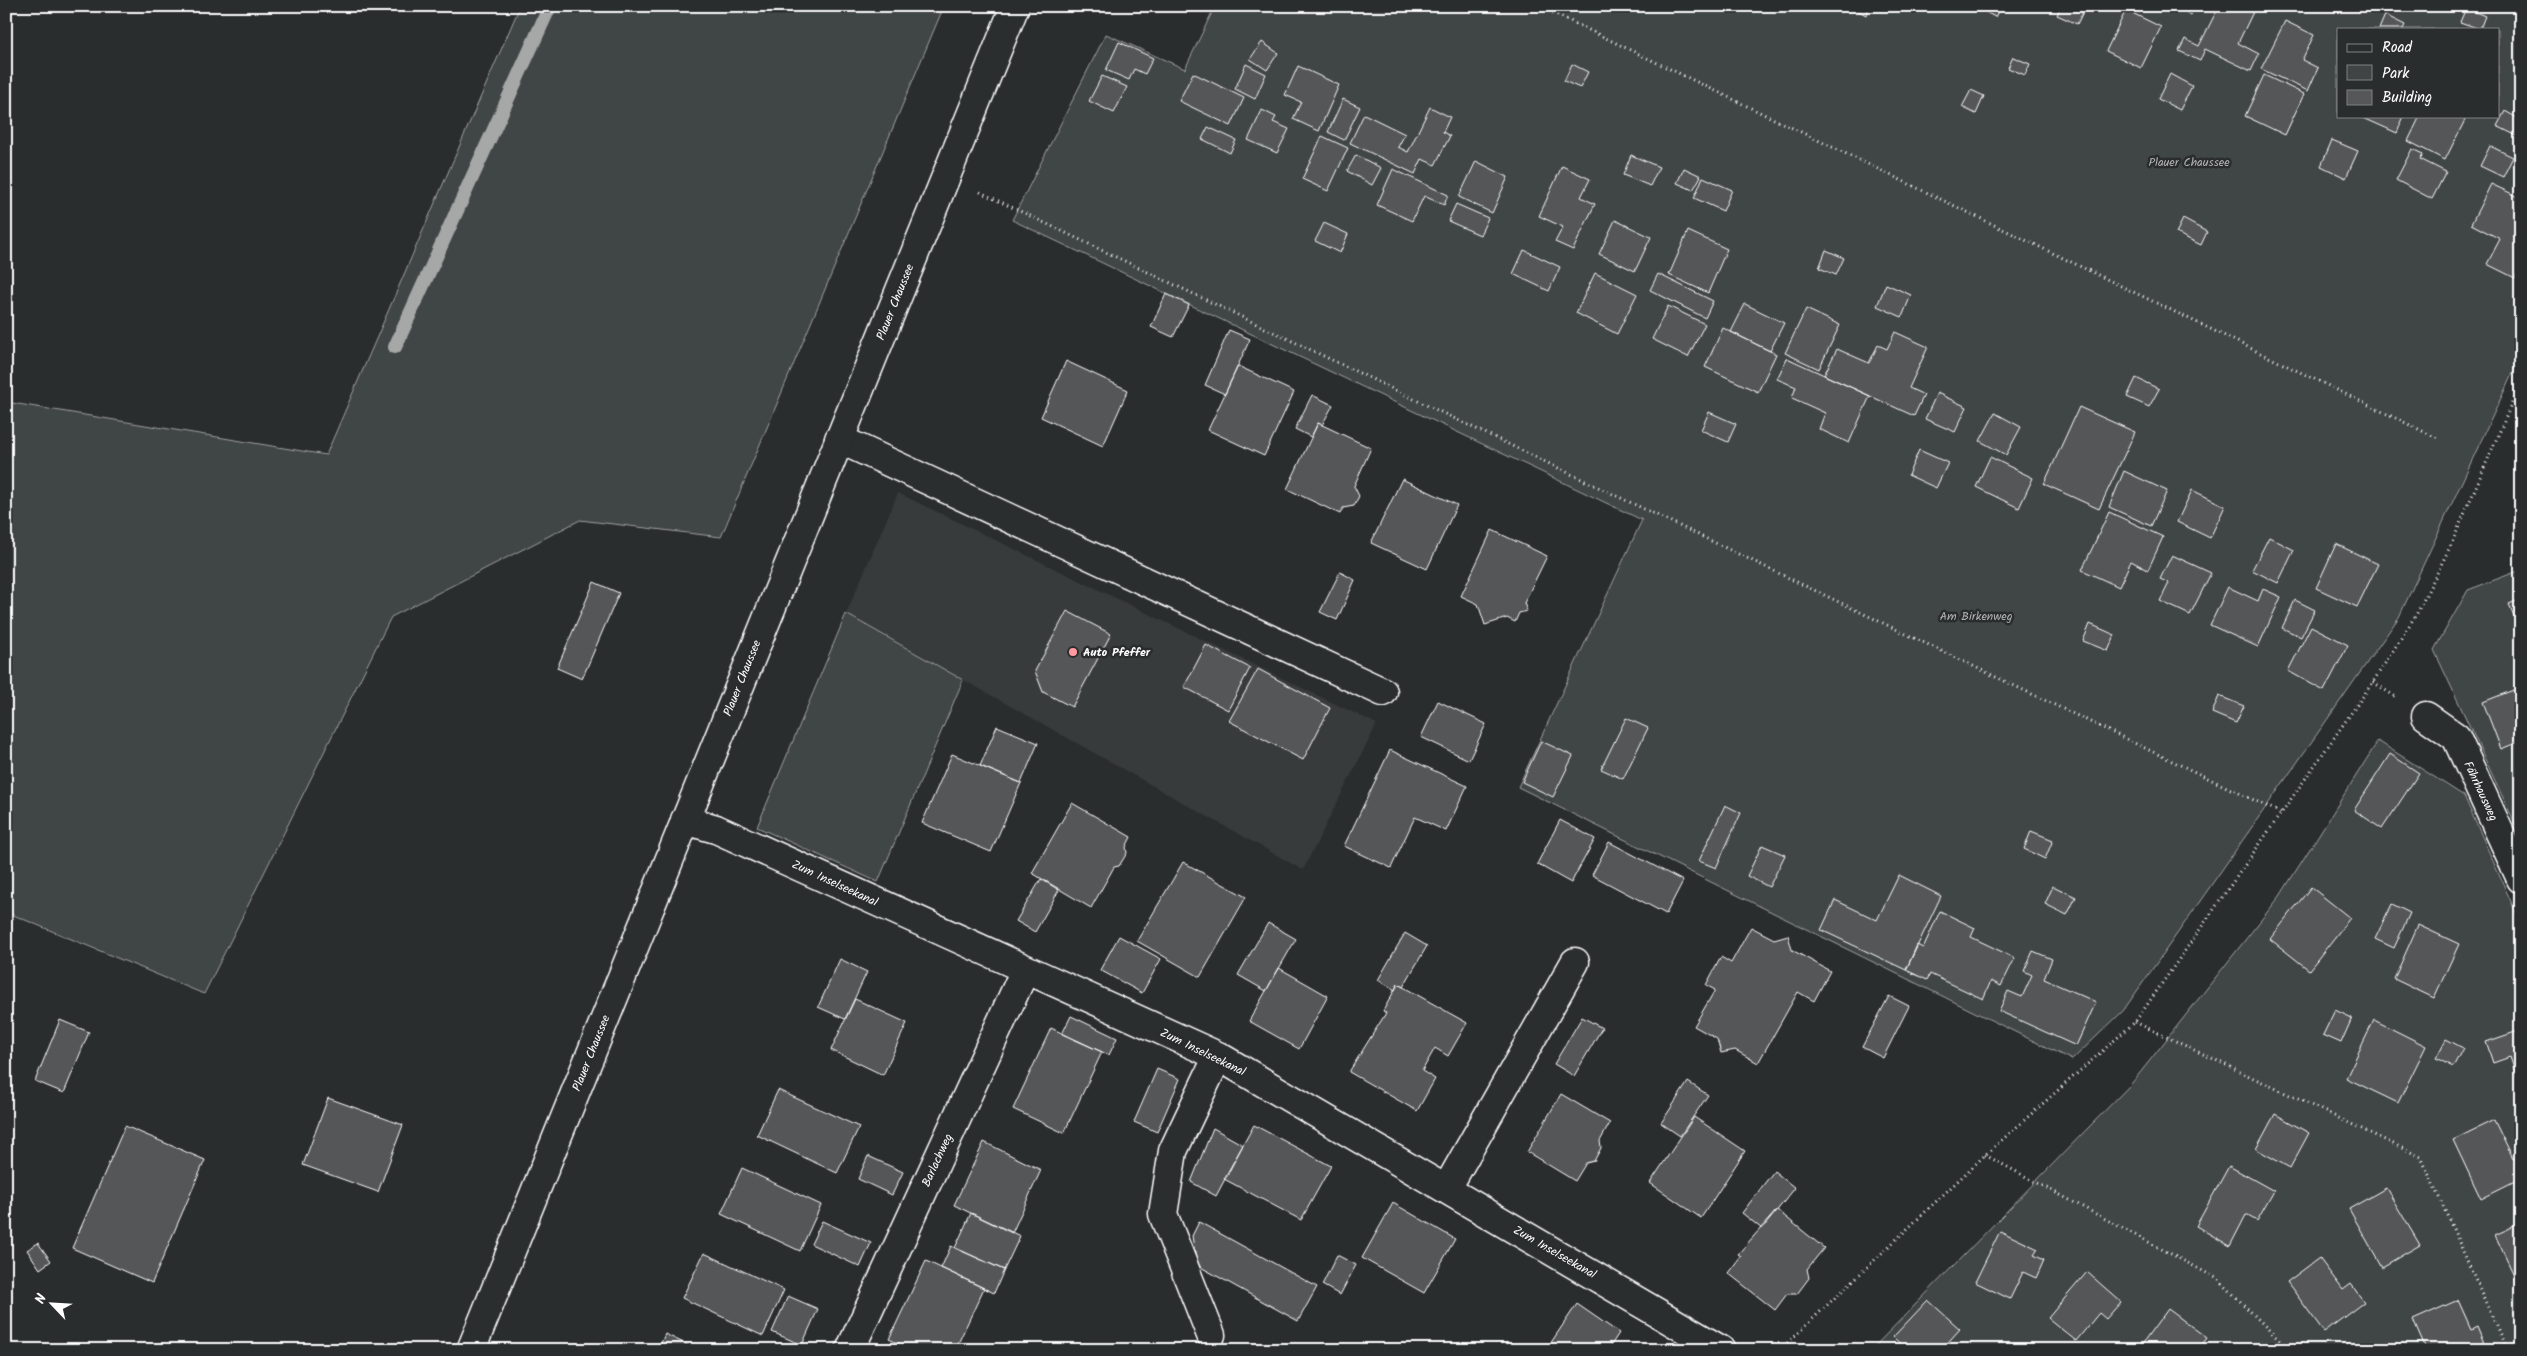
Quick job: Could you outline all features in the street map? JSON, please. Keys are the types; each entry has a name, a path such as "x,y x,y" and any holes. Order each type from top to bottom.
{"street":[{"name":"Plauer Chaussee","path":"472,1350 1015,6"},
{"path":"839,439 1382,692"},
{"name":"Fährhausweg","path":"2426,716 2456,737 2521,879"},
{"name":"Zum Inselseekanal","path":"685,820 716,829 1218,1056 1447,1188 1721,1350"},
{"path":"1447,1188 1575,962"},
{"name":"Barlachweg","path":"850,1350 1025,970"},
{"path":"1211,1335 1163,1214 1173,1151 1218,1056"}],"path":[{"path":"1539,6 2437,438"},
{"path":"946,176 2281,813"},
{"path":"1780,1350 1985,1155 2135,1022 2373,682 2416,615 2451,545 2521,382"},
{"path":"2135,1022 2422,1157 2507,1350"},
{"path":"1985,1155 2218,1279 2281,1342 2283,1350"}],"shaded area":[{"name":"Auto Pfeffer","path":"898,493 1377,724 1303,870 846,614"}],"green space":[{"path":"520,6 944,6 721,537 580,520 391,617 204,994 6,912 6,402 326,455"},
{"name":"Am Birkenweg","path":"1215,6 2521,6 2521,355 2399,617 2123,1011 2072,1060 1518,787 1642,520 1012,220 1106,34 1185,69"},
{"path":"2521,570 2521,836 2434,650 2468,590"},
{"path":"846,614 963,680 878,882 757,827"},
{"path":"2378,741 2464,796 2521,924 2521,1350 1871,1350 2132,1083 2280,896"}],"building":[{"path":"1850,6 1870,6 1866,15"},
{"path":"1974,6 2001,6 1995,17"},
{"path":"2061,6 2086,6 2077,24 2057,15"},
{"path":"2173,6 2195,6 2191,15"},
{"path":"2219,6 2242,6 2253,12 2238,43 2259,54 2251,71 2205,49 2200,61 2179,51 2185,39 2199,46"},
{"path":"2466,8 2485,16 2480,28 2460,22"},
{"path":"2126,10 2161,27 2141,68 2106,51"},
{"path":"2385,15 2405,25 2404,28 2379,28"},
{"path":"2285,21 2314,35 2302,60 2318,68 2308,91 2261,69"},
{"path":"1119,42 1153,58 1145,74 1134,69 1129,80 1106,70"},
{"path":"1262,42 1278,53 1267,70 1250,59"},
{"path":"2013,57 2030,64 2025,75 2008,68"},
{"path":"1246,64 1266,74 1255,99 1235,89"},
{"path":"1572,64 1588,72 1580,88 1564,81"},
{"path":"1298,66 1339,85 1319,131 1293,119 1301,102 1285,95"},
{"path":"1193,73 1244,98 1231,126 1179,101"},
{"path":"2170,74 2192,86 2180,110 2158,99"},
{"path":"2264,75 2304,94 2285,135 2245,116"},
{"path":"1102,76 1127,87 1114,113 1089,101"},
{"path":"1971,90 1984,96 1976,114 1962,107"},
{"path":"1343,99 1360,107 1344,140 1328,132"},
{"path":"1430,107 1450,117 1443,132 1450,136 1435,165 1422,159 1415,174 1350,143 1364,114 1405,134 1398,147 1408,152"},
{"path":"1262,110 1276,117 1273,122 1289,129 1277,153 1248,140"},
{"path":"2505,111 2521,120 2521,138 2497,126"},
{"path":"2363,118 2403,118 2397,133"},
{"path":"2419,118 2466,118 2445,160 2408,141"},
{"path":"1208,127 1236,140 1230,153 1202,139"},
{"path":"1322,136 1348,148 1328,191 1302,179"},
{"path":"2332,140 2358,151 2346,178 2321,166"},
{"path":"2490,146 2513,157 2503,177 2480,166"},
{"path":"2412,149 2423,154 2420,159 2446,172 2432,199 2396,180"},
{"path":"1356,155 1381,168 1372,185 1347,171"},
{"path":"1631,155 1659,167 1650,186 1623,175"},
{"path":"1476,161 1508,177 1492,213 1459,197"},
{"path":"1562,166 1590,179 1581,197 1595,204 1573,250 1555,242 1563,227 1539,216"},
{"path":"1684,168 1701,176 1693,190 1677,183"},
{"path":"1393,169 1448,195 1444,205 1424,196 1412,221 1377,205"},
{"path":"1703,177 1732,190 1723,211 1694,198"},
{"path":"2491,184 2521,198 2515,208 2521,211 2521,265 2515,278 2487,264 2500,239 2471,224"},
{"path":"1456,204 1488,218 1480,235 1448,221"},
{"path":"2183,219 2207,232 2201,245 2176,233"},
{"path":"1615,220 1651,237 1635,271 1599,254"},
{"path":"1324,223 1348,234 1340,253 1315,241"},
{"path":"1688,231 1727,249 1708,293 1669,275"},
{"path":"1524,250 1560,267 1549,291 1513,274"},
{"path":"1826,250 1844,258 1836,275 1819,268"},
{"path":"1595,273 1637,294 1617,334 1576,313"},
{"path":"1658,274 1713,301 1705,318 1650,290"},
{"path":"1886,284 1911,295 1902,317 1877,306"},
{"path":"1166,294 1189,305 1173,337 1151,327"},
{"path":"1745,304 1784,323 1770,351 1731,332"},
{"path":"1668,306 1705,324 1688,357 1652,339"},
{"path":"1806,309 1840,325 1819,369 1785,353"},
{"path":"1723,328 1776,354 1758,392 1705,367"},
{"path":"1229,330 1250,339 1225,394 1205,385"},
{"path":"1895,332 1928,347 1909,388 1924,395 1914,416 1824,375 1837,349 1869,363 1878,345 1887,349"},
{"path":"1787,358 1870,396 1849,443 1819,429 1825,413 1792,398 1796,387 1777,379"},
{"path":"1066,361 1128,390 1103,446 1041,417"},
{"path":"1238,366 1294,392 1264,456 1208,430"},
{"path":"2136,378 2159,389 2149,407 2127,397"},
{"path":"1937,393 1967,407 1955,432 1925,419"},
{"path":"1312,395 1333,405 1322,425 1318,423 1311,437 1295,429"},
{"path":"2079,407 2135,432 2099,509 2044,484"},
{"path":"1709,412 1736,424 1728,442 1701,430"},
{"path":"1995,413 2021,427 2006,455 1980,441"},
{"path":"1318,423 1371,448 1354,486 1359,496 1354,506 1343,508 1340,514 1287,489"},
{"path":"1919,450 1948,463 1936,488 1908,475"},
{"path":"1990,457 2033,478 2019,508 1976,487"},
{"path":"2124,471 2167,491 2151,526 2109,507"},
{"path":"1402,479 1457,505 1427,569 1371,543"},
{"path":"2192,490 2225,506 2210,538 2177,522"},
{"path":"2109,512 2163,537 2148,570 2131,561 2119,587 2082,570"},
{"path":"1492,530 1547,556 1524,603 1527,611 1519,613 1515,622 1507,618 1485,625 1478,604 1461,596"},
{"path":"2269,537 2294,550 2278,583 2252,570"},
{"path":"2336,544 2378,564 2357,607 2316,588"},
{"path":"2172,555 2211,573 2190,615 2160,601 2169,583 2160,579"},
{"path":"1340,572 1355,580 1337,620 1320,612"},
{"path":"594,582 619,593 582,679 557,668"},
{"path":"2228,587 2258,601 2263,589 2281,597 2258,647 2210,625"},
{"path":"2521,599 2521,633 2509,604"},
{"path":"2295,600 2315,610 2301,637 2282,628"},
{"name":"Auto Pfeffer","path":"1067,611 1111,634 1072,707 1043,692 1035,671"},
{"path":"2090,624 2115,635 2108,651 2083,641"},
{"path":"2311,626 2348,645 2324,691 2288,671"},
{"path":"1206,645 1250,668 1228,710 1184,687"},
{"path":"1258,669 1330,708 1303,760 1229,721"},
{"path":"2521,687 2521,717 2516,719 2521,732 2521,741 2501,749 2483,702"},
{"path":"2219,696 2244,706 2236,723 2212,713"},
{"path":"1438,701 1486,724 1469,760 1421,737"},
{"path":"1626,718 1648,728 1623,779 1601,769"},
{"path":"997,726 1038,743 1021,783 980,766"},
{"path":"1541,741 1573,756 1553,797 1522,782"},
{"path":"1390,750 1467,786 1446,831 1415,817 1391,868 1344,846"},
{"path":"952,754 1021,783 991,852 922,823"},
{"path":"2390,754 2419,773 2382,829 2354,810"},
{"path":"1072,803 1131,837 1126,847 1127,853 1119,866 1114,867 1091,908 1032,873"},
{"path":"1725,805 1741,813 1716,868 1699,861"},
{"path":"1560,820 1595,839 1571,883 1537,864"},
{"path":"2031,831 2053,840 2045,859 2024,849"},
{"path":"1609,842 1683,881 1666,914 1592,875"},
{"path":"1762,845 1785,855 1769,887 1747,876"},
{"path":"1183,862 1246,897 1200,977 1137,941"},
{"path":"1899,875 1941,896 1906,970 1821,930 1835,900 1877,920"},
{"path":"1041,879 1059,890 1035,932 1016,921"},
{"path":"2053,886 2076,897 2067,915 2045,904"},
{"path":"2311,887 2350,918 2309,970 2270,939"},
{"path":"2392,904 2410,913 2394,948 2375,939"},
{"path":"1940,911 1975,928 1971,937 2015,958 2001,986 1991,981 1983,999 1930,974 1927,980 1906,970 1917,945 1923,948"},
{"path":"1268,923 1296,939 1266,991 1238,975"},
{"path":"2418,925 2459,944 2434,998 2394,979"},
{"path":"1751,927 1774,939 1788,935 1792,950 1830,971 1814,1001 1798,992 1758,1063 1735,1050 1721,1053 1717,1039 1694,1026 1715,990 1706,985 1721,957 1731,963"},
{"path":"1405,933 1427,946 1403,987 1398,984 1395,990 1378,980"},
{"path":"1119,936 1161,959 1142,993 1100,970"},
{"path":"2033,951 2052,959 2044,979 2096,1002 2076,1046 1999,1011 2008,991 2022,997 2032,975 2024,971"},
{"path":"840,959 867,972 845,1019 818,1007"},
{"path":"1279,968 1328,996 1299,1049 1249,1021"},
{"path":"1398,984 1467,1023 1448,1056 1435,1048 1422,1071 1435,1079 1417,1111 1349,1072 1386,1013 1383,1011"},
{"path":"1889,996 1909,1006 1883,1058 1862,1047"},
{"path":"855,999 907,1023 883,1075 831,1050"},
{"path":"2335,1010 2352,1018 2341,1043 2323,1035"},
{"path":"1071,1016 1117,1038 1109,1055 1062,1034"},
{"path":"1582,1017 1602,1028 1574,1076 1554,1064"},
{"path":"60,1020 89,1032 64,1093 35,1081"},
{"path":"2374,1020 2426,1046 2398,1103 2346,1078"},
{"path":"1051,1028 1102,1052 1064,1133 1013,1109"},
{"path":"2521,1030 2521,1089 2510,1057 2493,1063 2486,1042"},
{"path":"2446,1039 2463,1048 2453,1067 2436,1058"},
{"path":"1157,1069 1180,1079 1157,1132 1134,1122"},
{"path":"1688,1082 1708,1095 1680,1136 1661,1123"},
{"path":"778,1090 859,1127 837,1173 757,1135"},
{"path":"1561,1094 1610,1123 1600,1141 1601,1148 1594,1161 1586,1163 1575,1181 1527,1152"},
{"path":"328,1098 403,1125 378,1192 303,1165"},
{"path":"2275,1114 2309,1133 2290,1168 2256,1149"},
{"path":"1694,1117 1745,1151 1701,1218 1650,1183"},
{"path":"2494,1120 2513,1159 2518,1157 2521,1162 2521,1179 2481,1199 2453,1140"},
{"path":"1254,1125 1331,1166 1301,1220 1224,1179"},
{"path":"125,1126 205,1160 152,1283 72,1248"},
{"path":"1213,1128 1243,1145 1216,1196 1191,1182"},
{"path":"984,1142 1041,1170 1012,1233 954,1205"},
{"path":"868,1156 903,1172 892,1195 858,1179"},
{"path":"2229,1166 2274,1191 2257,1221 2246,1215 2230,1246 2196,1226"},
{"path":"742,1168 821,1205 800,1251 721,1214"},
{"path":"1774,1171 1795,1188 1762,1229 1742,1213"},
{"path":"2386,1188 2420,1245 2382,1267 2349,1209"},
{"path":"1393,1203 1455,1239 1424,1293 1362,1258"},
{"path":"1777,1210 1824,1248 1807,1269 1809,1278 1797,1294 1787,1294 1775,1310 1728,1273 1741,1256 1738,1254"},
{"path":"971,1213 1020,1236 1004,1270 955,1248"},
{"path":"822,1221 871,1243 860,1267 811,1244"},
{"path":"1199,1222 1317,1287 1298,1321 1197,1265 1192,1236"},
{"path":"2521,1223 2521,1290 2495,1235"},
{"path":"2000,1231 2038,1249 2034,1255 2044,1260 2036,1278 2023,1272 2010,1299 1975,1282"},
{"path":"38,1243 51,1261 40,1269 27,1250"},
{"path":"951,1246 1004,1270 994,1293 941,1268"},
{"path":"704,1253 784,1290 763,1336 682,1298"},
{"path":"1337,1255 1356,1265 1340,1295 1322,1285"},
{"path":"2319,1258 2343,1290 2351,1284 2364,1302 2324,1332 2287,1282"},
{"path":"926,1261 984,1288 955,1350 912,1350 889,1339"},
{"path":"2087,1272 2121,1302 2106,1319 2099,1313 2076,1341 2048,1318"},
{"path":"788,1296 818,1309 802,1345 772,1332"},
{"path":"1928,1300 1960,1329 1941,1350 1907,1350 1893,1337"},
{"path":"2458,1300 2471,1329 2477,1326 2484,1343 2468,1350 2426,1350 2413,1320"},
{"path":"1577,1304 1619,1333 1608,1350 1546,1350"},
{"path":"2168,1309 2207,1338 2198,1350 2138,1350"},
{"path":"665,1334 698,1350 658,1350"}],"waterway":[{"path":"395,347 550,6"}],"place":[{"name":"Auto Pfeffer","path":"1073,652"}]}
